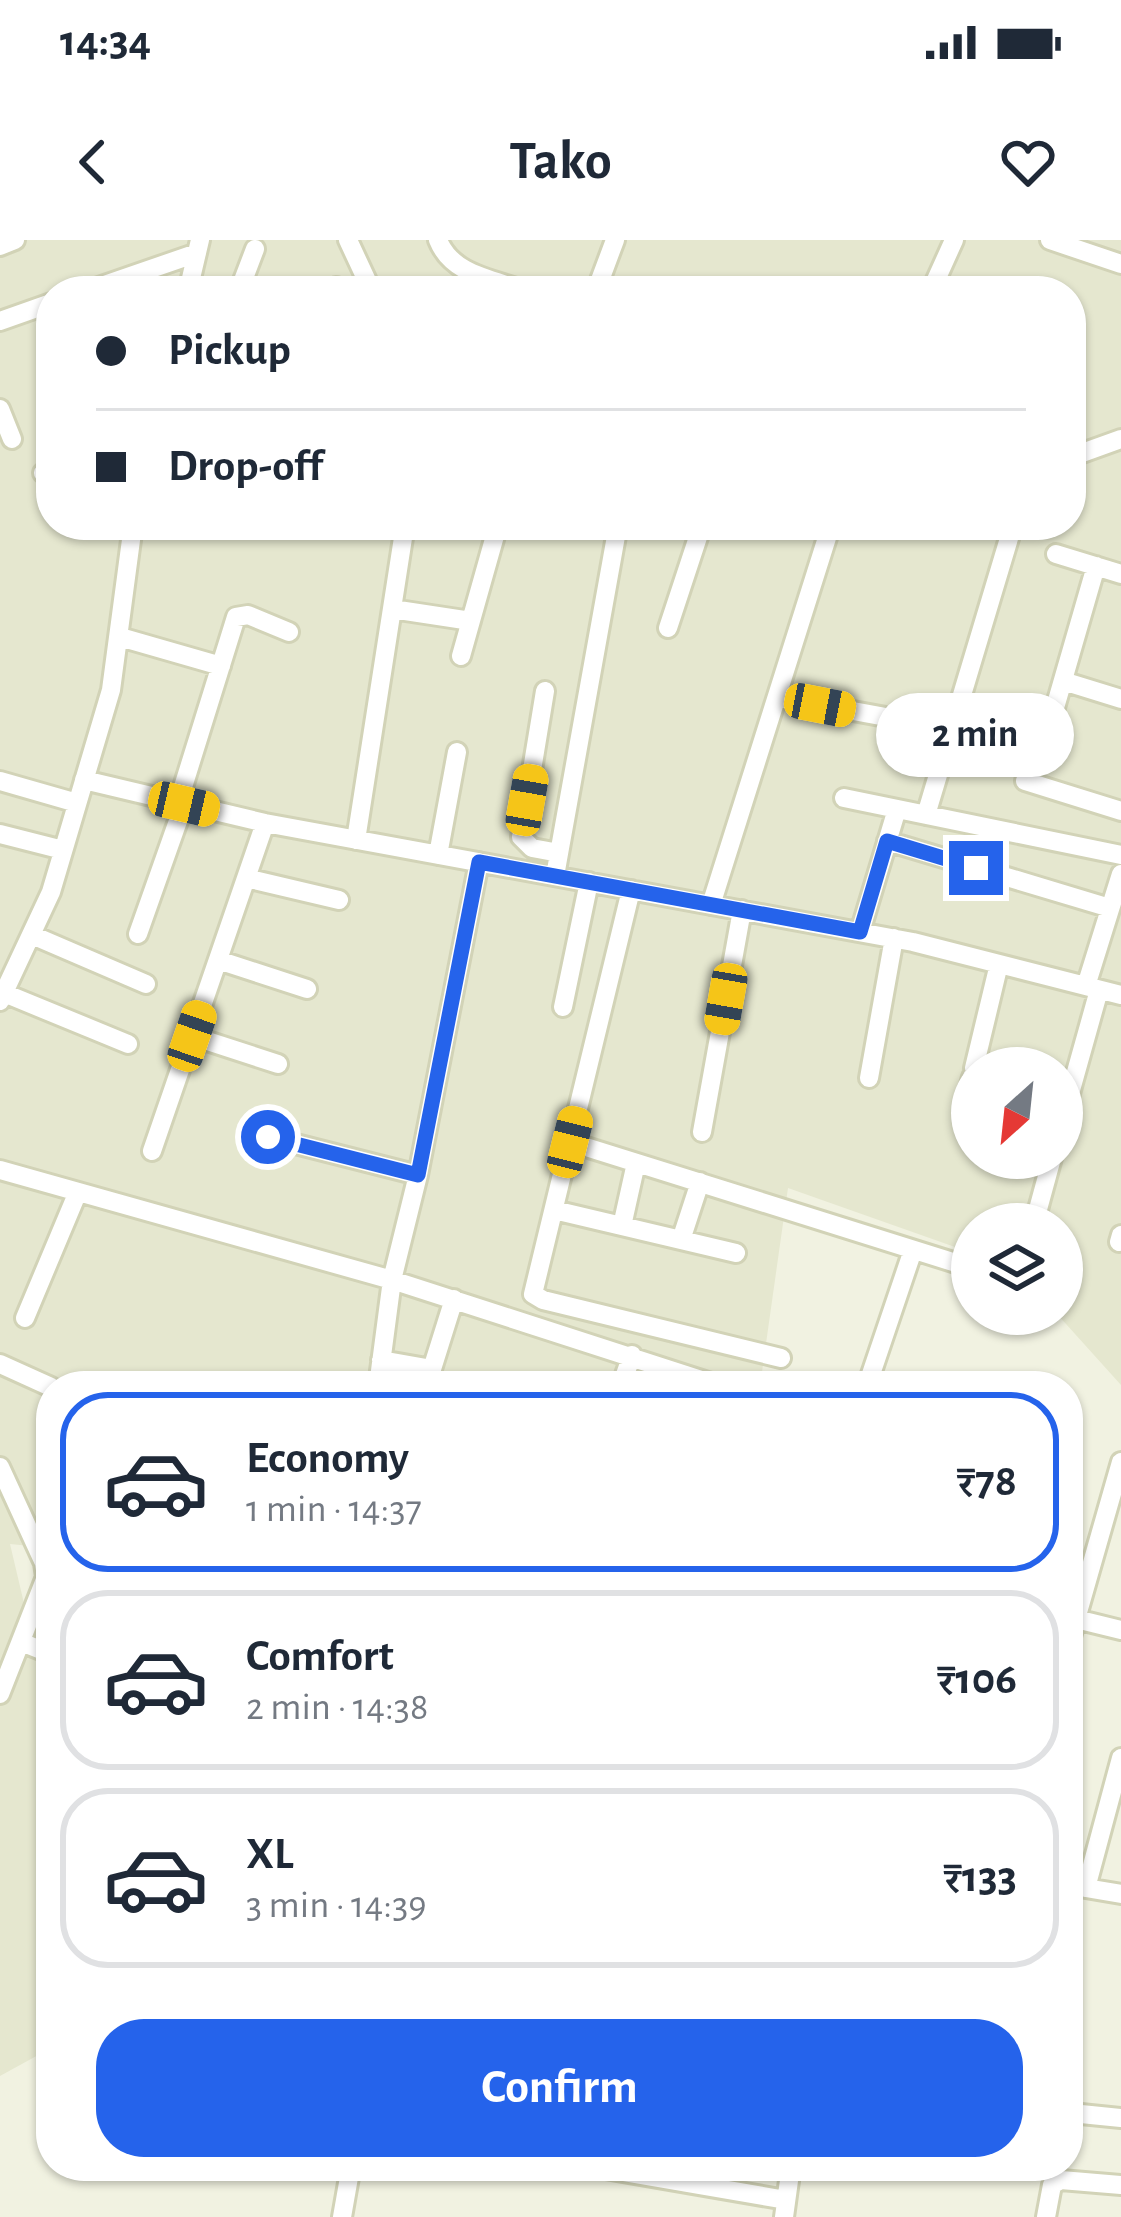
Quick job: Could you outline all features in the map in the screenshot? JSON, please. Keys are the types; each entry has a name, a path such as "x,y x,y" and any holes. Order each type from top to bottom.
{"street":[{"path":"0,246 15,240"},
{"path":"348,240 365,276"},
{"path":"438,240 444,256 456,267 480,276"},
{"path":"602,276 615,240"},
{"path":"938,276 954,240"},
{"path":"1050,240 1121,264"},
{"path":"124,276 199,246"},
{"path":"192,276 199,246"},
{"path":"245,276 255,250"},
{"path":"0,321 36,308"},
{"path":"0,409 12,439"},
{"path":"1086,452 1121,439"},
{"path":"128,1044 2,997 23,958 63,850 111,690 131,540"},
{"path":"356,840 403,540"},
{"path":"461,656 494,540"},
{"path":"555,876 615,540"},
{"path":"668,628 697,540"},
{"path":"711,905 826,540"},
{"path":"926,815 1008,540"},
{"path":"1056,554 1121,574"},
{"path":"1054,711 1096,566"},
{"path":"392,609 471,622"},
{"path":"138,934 236,617 241,614 289,632"},
{"path":"120,637 221,666"},
{"path":"1063,681 1121,699"},
{"path":"545,691 520,837 532,848 559,853"},
{"path":"777,697 951,729"},
{"path":"439,855 457,752"},
{"path":"84,780 265,823 894,938 1121,995"},
{"path":"0,781 77,802"},
{"path":"1024,781 1121,811"},
{"path":"844,798 1121,855"},
{"path":"860,932 897,809"},
{"path":"152,1150 265,823"},
{"path":"0,835 63,850"},
{"path":"887,841 1110,908"},
{"path":"380,1371 392,1280 418,1175 479,862"},
{"path":"1079,1047 1121,874"},
{"path":"247,878 339,900"},
{"path":"563,1007 589,882"},
{"path":"631,890 533,1294 781,1358"},
{"path":"702,1132 742,910"},
{"path":"32,935 146,983"},
{"path":"869,1078 894,938"},
{"path":"0,952 23,958"},
{"path":"218,960 308,989"},
{"path":"979,1047 999,964"},
{"path":"192,1036 278,1064"},
{"path":"268,1137 418,1175"},
{"path":"570,1142 951,1262"},
{"path":"622,1226 636,1163"},
{"path":"0,1170 392,1280 675,1371"},
{"path":"681,1240 700,1183"},
{"path":"25,1318 77,1195"},
{"path":"554,1210 736,1253"},
{"path":"872,1371 913,1250"},
{"path":"382,1360 432,1369 454,1299"},
{"path":"669,1368 680,1333"},
{"path":"626,1371 632,1354"},
{"path":"0,1364 36,1380"},
{"path":"1083,1594 1121,1462"},
{"path":"0,1467 36,1521"},
{"path":"0,1694 36,1603"},
{"path":"1083,1620 1121,1630"},
{"path":"21,1642 36,1648"},
{"path":"1083,1869 1121,1758"},
{"path":"1083,1887 1121,1894"},
{"path":"1083,2114 1121,2118"},
{"path":"342,2217 348,2181"},
{"path":"657,2181 785,2209"},
{"path":"1046,2217 1052,2185 1059,2181"},
{"path":"1073,2181 1121,2185"}],"shaded area":[{"path":"0,240 1121,240 1121,1385 1076,1335 1083,1335 1083,1203 951,1203 951,1246 788,1188 762,1371 36,1371 36,1547 10,1544 36,1654 36,2056 0,2076"}],"route":[{"path":"268,1137 418,1175 479,862 860,932 887,841 976,868"}]}
